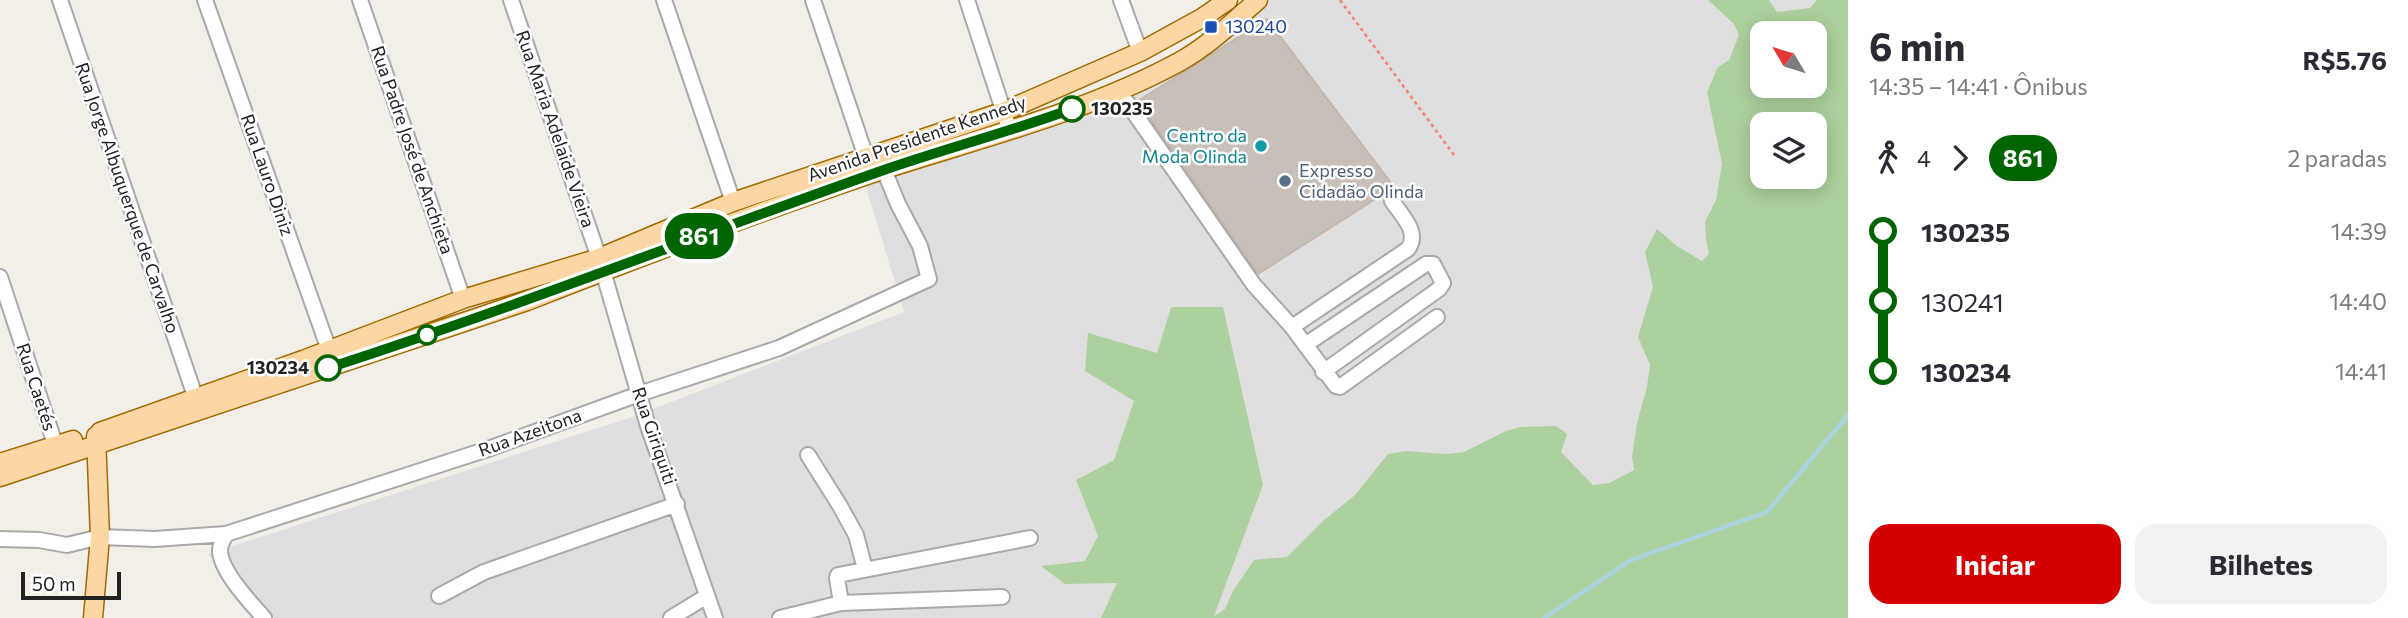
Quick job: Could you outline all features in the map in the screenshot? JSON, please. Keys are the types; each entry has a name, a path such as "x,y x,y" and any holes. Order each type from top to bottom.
{"main road":[{"name":"Avenida Presidente Kennedy","path":"0,463 58,451 404,343 527,301 733,202 1005,111 1140,52 1228,0"},
{"name":"Avenida Presidente Kennedy","path":"96,439 195,396 329,350 463,299 601,264 1009,130 1119,91 1180,61 1222,32 1258,0"},
{"path":"93,618 100,537 96,439"},
{"name":"Avenida Presidente Kennedy","path":"0,478 58,451"}],"street":[{"name":"Rua Jorge Albuquerque de Carvalho","path":"60,0 195,396"},
{"name":"Rua Lauro Diniz","path":"205,0 329,350"},
{"name":"Rua Padre José de Anchieta","path":"360,0 463,299"},
{"name":"Rua Maria Adelaide Vieira","path":"511,0 601,264"},
{"path":"664,0 733,202"},
{"path":"813,0 866,157"},
{"path":"967,0 1009,130"},
{"path":"1121,0 1140,52"},
{"path":"1119,91 1254,285 1292,327 1336,386 1340,387 1437,317"},
{"name":"Rua Azeitona","path":"0,538 67,545 100,537 155,538 226,534 488,449 639,394 779,348 927,281 929,275 920,246 884,170"},
{"path":"1292,327 1408,249 1414,235 1392,201"},
{"name":"Rua Giriquiti","path":"601,264 639,394 711,606"},
{"path":"1305,345 1426,264 1433,264 1443,283 1439,289 1323,372"},
{"name":"Rua Caetés","path":"0,278 58,451"},
{"path":"808,455 856,535 865,569"},
{"path":"439,596 484,572 677,504"},
{"path":"226,534 220,550 226,568 264,618"},
{"path":"841,603 838,575 1030,538"},
{"path":"779,618 841,603 1002,597"},
{"path":"671,618 711,606"}],"path":[{"path":"1340,0 1454,155"}],"shaded area":[{"path":"1259,0 1848,0 1848,618 262,618 208,554 632,417 904,312 866,187 1180,63"}],"green space":[{"path":"1708,0 1769,0 1777,12 1810,8 1817,0 1848,0 1848,618 1101,618 1117,583 1065,584 1041,566 1085,561 1098,536 1076,480 1114,460 1134,401 1085,371 1088,333 1157,353 1171,307 1223,307 1263,485 1214,616 1225,609 1233,591 1254,560 1287,557 1323,521 1355,495 1388,454 1406,451 1445,454 1464,452 1506,431 1521,427 1556,426 1567,434 1561,452 1593,485 1609,483 1634,470 1632,457 1637,423 1650,365 1638,337 1653,287 1645,252 1657,229 1677,246 1702,261 1709,254 1705,222 1716,200 1722,164 1707,92 1718,67 1729,60 1739,35 1734,24"}],"building":[{"name":"Centro da Moda Olinda","path":"1267,19 1394,187 1258,274 1138,101"}],"waterway":[{"path":"1544,618 1631,560 1767,512 1848,415"}],"bus line":[{"name":"861","path":"328,368 527,301 884,170 1072,109"}],"place":[{"name":"130240","path":"1211,27"},
{"name":"130235","path":"1072,109"},
{"name":"Centro da Moda Olinda","path":"1261,146"},
{"name":"Expresso Cidadão Olinda","path":"1285,181"},
{"name":"130234","path":"328,368"}]}
